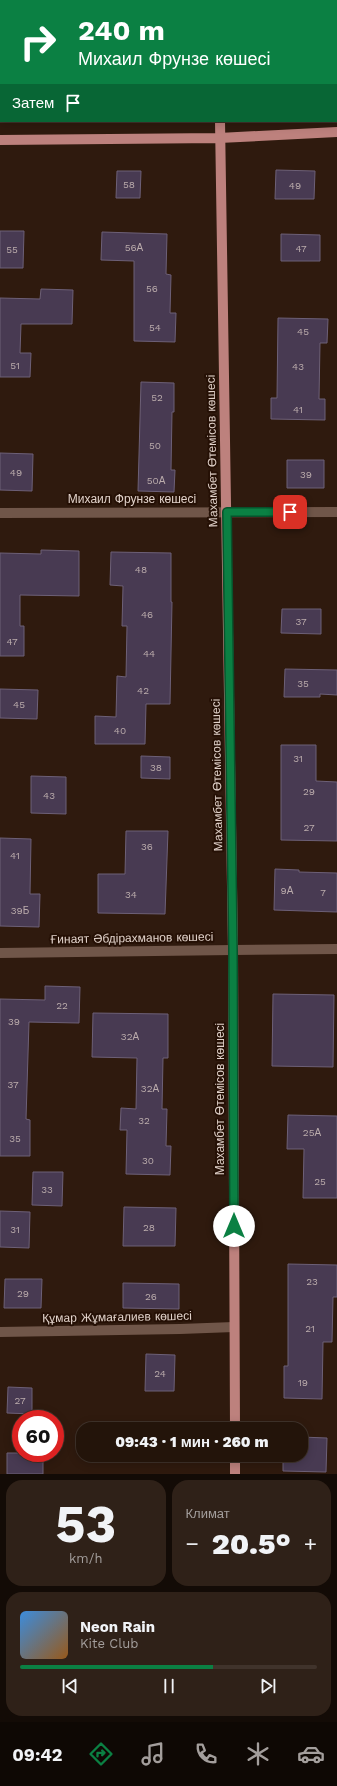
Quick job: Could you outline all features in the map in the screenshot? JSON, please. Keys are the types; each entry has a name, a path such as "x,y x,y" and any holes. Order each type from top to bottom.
{"main road":[{"name":"Махамбет Өтемісов көшесі","path":"220,122 233,950 235,1422"},
{"path":"0,140 219,138 337,132"},
{"path":"235,1462 235,1474"}],"street":[{"name":"Михаил Фрунзе көшесі","path":"0,513 337,512"},
{"name":"Ғинаят Әбдірахманов көшесі","path":"0,953 337,949"},
{"name":"Құмар Жұмағалиев көшесі","path":"0,1332 234,1327"}],"building":[{"path":"276,170 315,171 314,199 275,199"},
{"path":"117,171 141,171 140,198 116,198"},
{"path":"0,231 24,231 23,268 0,268"},
{"path":"102,232 167,234 166,274 171,275 170,313 176,313 175,342 134,341 134,261 101,260"},
{"path":"281,234 320,235 320,261 281,261"},
{"path":"41,289 73,290 72,324 21,324 20,353 31,353 30,377 0,377 0,298 40,299"},
{"path":"278,318 328,319 327,343 320,343 319,399 325,399 325,420 271,419 271,398 277,398"},
{"path":"141,382 174,383 171,470 175,470 174,492 138,491"},
{"path":"0,453 33,454 32,491 0,490"},
{"path":"287,460 324,460 324,488 287,488"},
{"path":"41,550 79,551 79,596 20,595 20,626 24,626 24,656 0,656 0,553 41,554"},
{"path":"111,552 171,553 172,602 170,704 146,704 145,744 95,744 95,716 116,717 117,676 126,677 127,626 122,626 123,586 110,585"},
{"path":"282,609 321,609 321,634 281,633"},
{"path":"285,669 337,670 337,695 320,694 320,697 284,697"},
{"path":"0,689 38,690 37,719 0,718"},
{"path":"281,745 316,745 316,781 337,782 337,841 281,840"},
{"path":"141,756 170,757 170,779 141,778"},
{"path":"31,776 66,777 66,814 31,813"},
{"path":"126,831 168,831 165,914 98,913 98,874 125,874"},
{"path":"0,838 31,839 30,894 40,894 39,927 0,926"},
{"path":"275,869 299,870 299,872 337,873 337,912 274,910"},
{"path":"45,986 80,987 79,1023 29,1022 26,1119 30,1120 30,1156 0,1156 0,999 45,1000"},
{"path":"273,994 334,995 333,1067 272,1066"},
{"path":"93,1013 168,1014 168,1058 163,1058 162,1109 167,1109 166,1146 171,1146 170,1175 126,1174 127,1130 120,1130 121,1108 136,1109 137,1058 92,1057"},
{"path":"288,1115 337,1116 337,1198 303,1198 304,1149 287,1149"},
{"path":"33,1172 63,1172 62,1206 32,1205"},
{"path":"124,1207 176,1208 175,1246 123,1246"},
{"path":"0,1211 30,1212 29,1248 0,1247"},
{"path":"288,1264 337,1265 337,1297 333,1297 332,1342 323,1342 322,1399 284,1398 284,1366 288,1366"},
{"path":"5,1279 42,1279 41,1308 4,1308"},
{"path":"123,1283 179,1284 179,1309 123,1308"},
{"path":"146,1354 175,1355 174,1391 145,1391"},
{"path":"8,1387 32,1388 32,1410 12,1410 12,1413 7,1413"},
{"path":"308,1437 327,1438 326,1472 283,1471 283,1462 308,1462"},
{"path":"7,1453 12,1453 12,1462 43,1462 43,1474 7,1474"}],"route":[{"path":"234,1226 233,950 227,512 290,512"}]}
